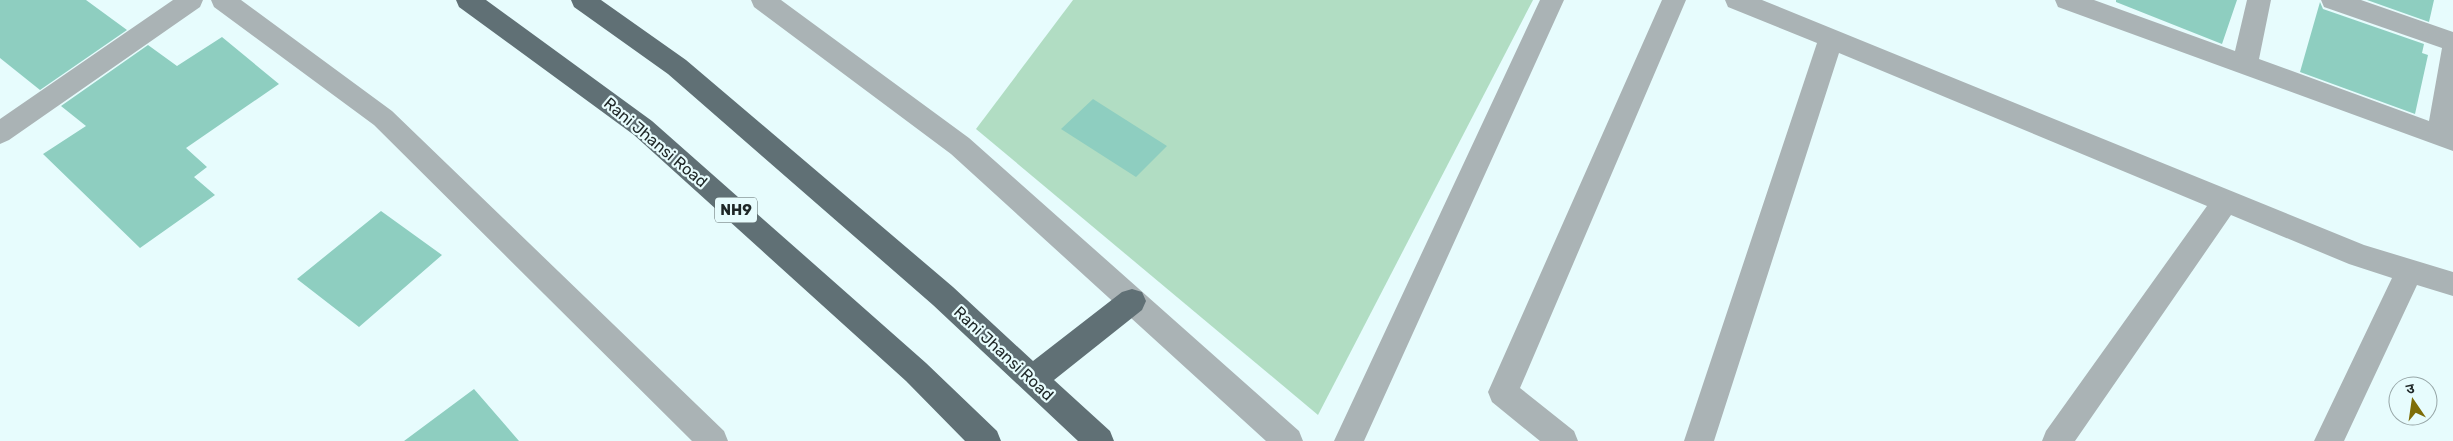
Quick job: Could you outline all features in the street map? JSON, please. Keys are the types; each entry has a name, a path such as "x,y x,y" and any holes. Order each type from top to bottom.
{"highway":[{"name":"Rani Jhansi Road","path":"468,0 644,128 916,372 986,441"},
{"name":"Rani Jhansi Road","path":"582,0 676,67 943,296 1099,441"},
{"path":"1033,379 1132,301"}],"street":[{"path":"0,132 191,0"},
{"path":"223,0 382,118 713,441"},
{"path":"763,0 960,146 1288,441"},
{"path":"1349,441 1552,0"},
{"path":"1563,441 1503,392 1674,0"},
{"path":"1737,0 2358,256 2453,284"},
{"path":"2245,65 2260,0"},
{"path":"2333,0 2453,42"},
{"path":"2082,3 2245,65 2447,137 2453,52"},
{"path":"1699,441 1831,39"},
{"path":"2057,441 2226,201"},
{"path":"2329,441 2410,271"}],"green space":[{"path":"1073,0 1533,0 1318,415 976,129"}],"building":[{"path":"0,0 86,0 127,30 40,90 0,58"},
{"path":"2116,0 2237,0 2222,44 2116,2"},
{"path":"2367,0 2434,0 2429,22"},
{"path":"2320,2 2323,9 2424,44 2422,53 2428,55 2415,114 2300,72"},
{"path":"222,37 279,84 186,148 207,167 194,177 215,195 140,248 43,154 86,126 61,106 148,45 177,66"},
{"path":"1093,99 1167,146 1136,177 1061,129"},
{"path":"381,211 442,255 359,327 297,279"},
{"path":"474,389 519,441 404,441"}]}
